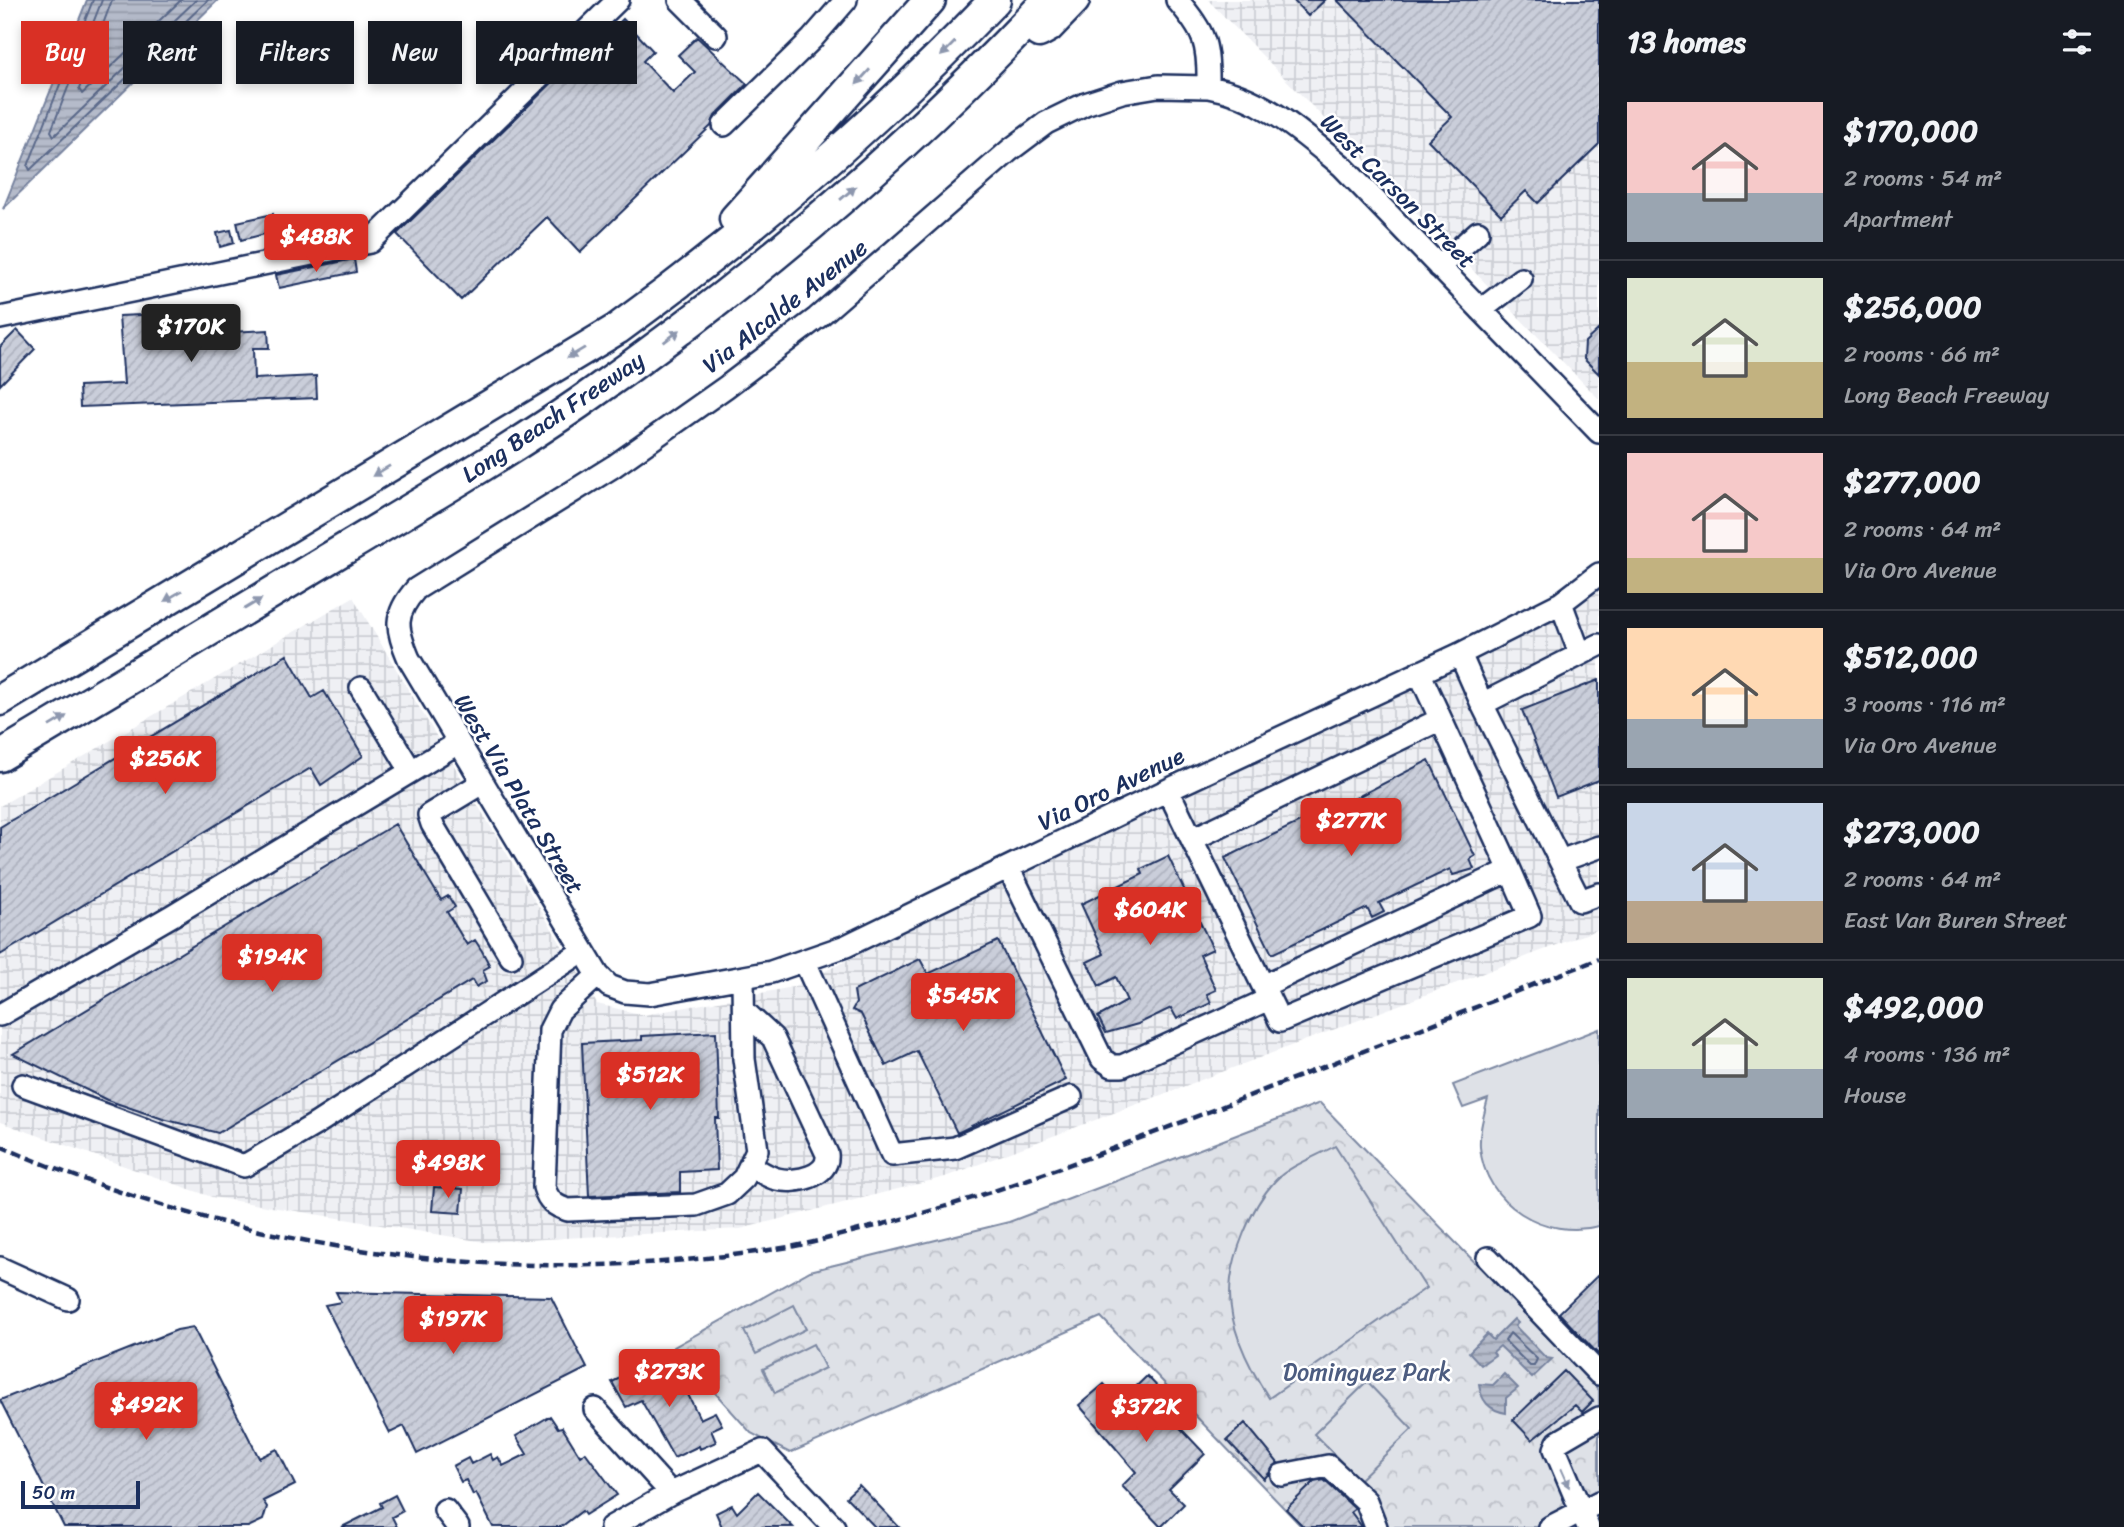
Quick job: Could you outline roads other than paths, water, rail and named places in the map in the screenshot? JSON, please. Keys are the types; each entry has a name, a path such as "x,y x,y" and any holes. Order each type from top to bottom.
{"highway":[{"path":"673,288 930,0"},
{"name":"Long Beach Freeway","path":"0,700 617,329 787,197 946,51 995,0"},
{"name":"Long Beach Freeway","path":"0,757 495,458 587,397 755,273 849,192 998,54 1048,0"},
{"path":"998,54 1048,27 1074,0"}],"street":[{"path":"4,320 370,242 618,0"},
{"path":"680,0 716,36"},
{"path":"723,125 812,39 846,0"},
{"path":"1177,0 1205,37 1209,54 1208,87"},
{"name":"Via Alcalde Avenue","path":"402,605 416,589 614,466 726,387 817,318 1010,150 1046,123 1085,104 1122,92 1158,86 1208,87"},
{"name":"West Carson Street","path":"1208,87 1261,104 1297,128 1342,166 1599,432"},
{"path":"1439,267 1478,232"},
{"path":"1481,310 1521,279"},
{"name":"Via Oro Avenue","path":"625,992 650,994 743,978 805,962 846,946 1168,790 1460,654 1560,603 1599,574"},
{"path":"1482,704 1589,649 1560,603"},
{"name":"West Via Plata Street","path":"402,605 398,620 400,637 408,659 598,975 609,986 625,992"},
{"path":"1460,654 1580,901 1599,894"},
{"path":"1168,790 1280,1021 1530,916 1419,672"},
{"path":"361,688 411,771"},
{"path":"1193,839 1440,720"},
{"path":"0,1015 173,915 458,743"},
{"path":"481,783 429,815 511,957"},
{"path":"1560,861 1599,846"},
{"path":"1009,869 1102,1059 1112,1066 1122,1066 1510,870"},
{"path":"23,1085 244,1166 316,1125 583,951"},
{"path":"805,962 892,1155 955,1148 1071,1097"},
{"path":"598,975 560,1010 550,1030 544,1187 547,1197 556,1206 582,1211 696,1205 727,1194 752,1167 757,1150 744,1059 746,1012 743,978"},
{"path":"746,1012 774,1038 827,1154 828,1163 825,1169 811,1177 778,1180 752,1167"},
{"path":"1488,1258 1599,1374"},
{"path":"0,1268 68,1299"},
{"path":"595,1409 671,1493"},
{"path":"1584,1519 1555,1449 1558,1442 1599,1418"},
{"path":"611,1527 671,1493 762,1451 834,1527"},
{"path":"1282,1475 1328,1466 1366,1501 1376,1527"},
{"path":"1550,1527 1584,1519 1599,1502"}],"water":[{"path":"87,0 218,0 196,21 123,21 123,84 132,84 3,209 53,84 109,84 109,21 79,21"},
{"path":"1514,1319 1518,1323 1515,1326 1546,1358 1552,1359 1532,1378 1500,1346 1493,1352 1495,1355 1481,1365 1469,1352 1487,1334 1493,1340"},
{"path":"1504,1374 1518,1388 1506,1398 1506,1413 1487,1404 1479,1384 1493,1385"}],"railway":[{"path":"0,1146 96,1183 193,1214 291,1238 390,1254 490,1263 591,1265 693,1259 805,1244 991,1192 1177,1124 1599,959"}],"park label":[{"name":"Dominguez Park","path":"1367,1372"}]}
